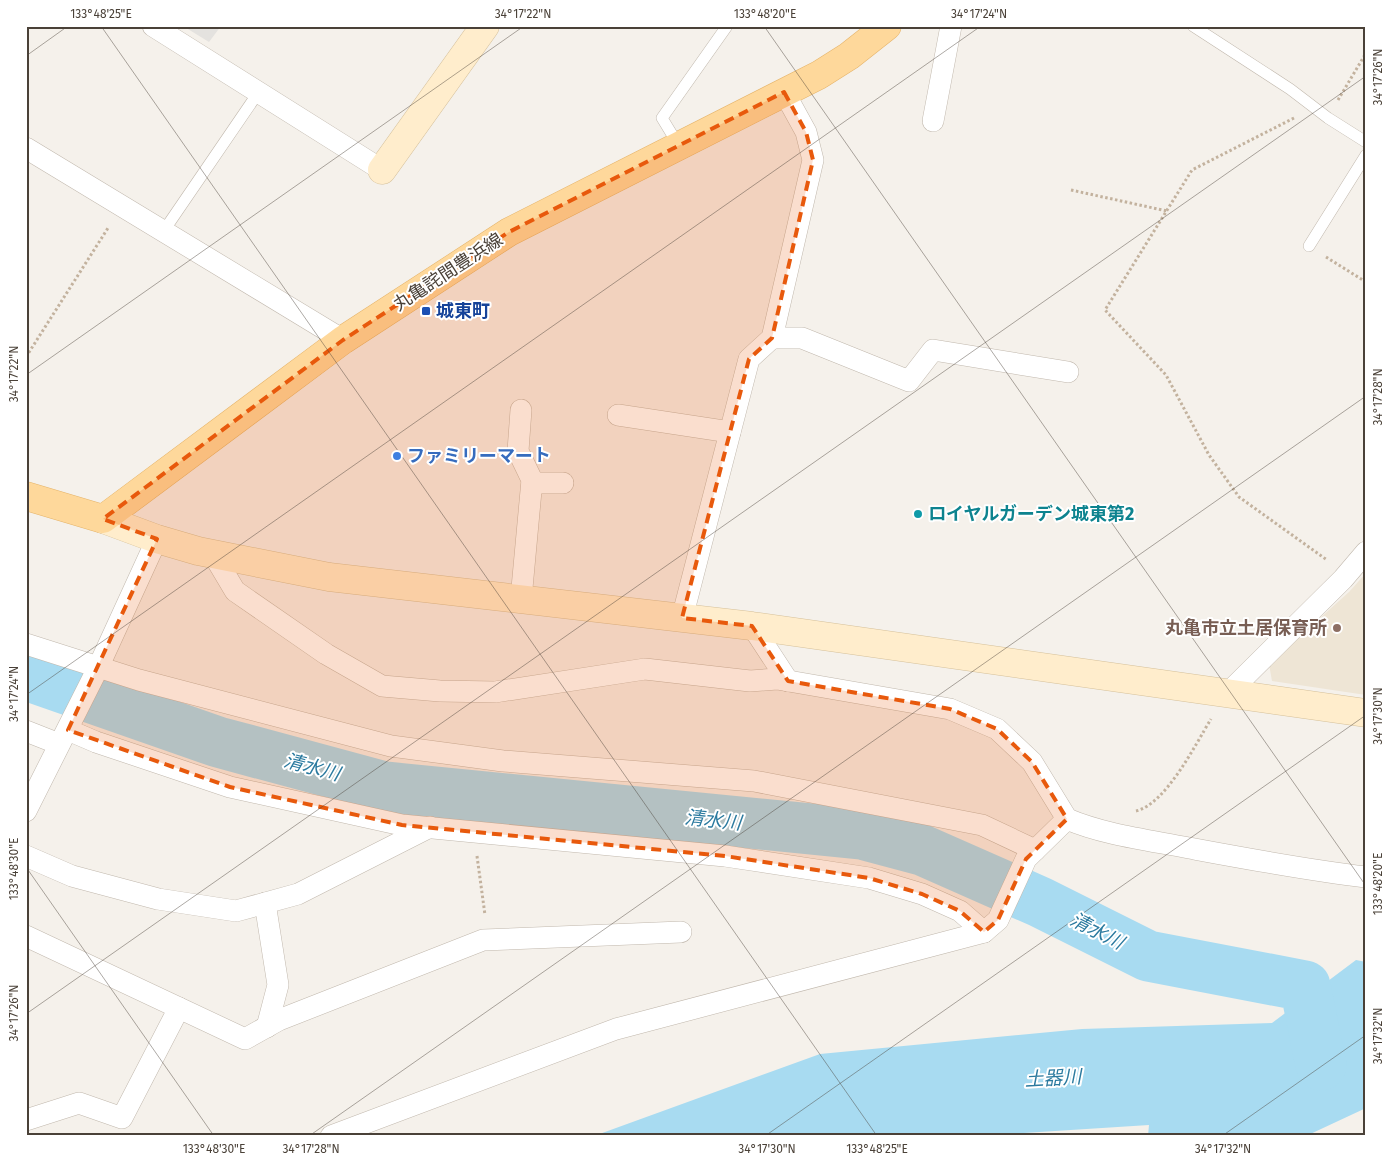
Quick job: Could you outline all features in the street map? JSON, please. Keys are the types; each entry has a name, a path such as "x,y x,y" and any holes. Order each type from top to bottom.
{"main road":[{"name":"丸亀詫間豊浜線","path":"103,518 343,340 509,232 827,70 887,26"},
{"path":"26,496 103,518"}],"street":[{"path":"152,26 382,170 485,26"},
{"path":"933,121 951,26"},
{"path":"682,618 749,359 772,338 813,160 806,132 784,92"},
{"path":"26,148 343,340"},
{"path":"772,338 802,338 909,380 933,350 1068,372"},
{"path":"521,410 518,451 532,482 521,599"},
{"path":"618,415 730,432"},
{"path":"532,482 563,483"},
{"path":"103,518 157,539 213,554 329,577 752,626 1366,713"},
{"path":"26,810 98,668 157,539"},
{"path":"1227,694 1348,574 1366,552"},
{"path":"213,554 235,590 326,654 382,686 440,691 495,692 645,669 750,681 777,679 950,709 997,729 1032,762 1067,818 1082,825 1128,837 1309,870 1366,877"},
{"path":"752,626 788,681"},
{"path":"26,644 139,680 251,711 391,746 503,761 754,781 982,825 1031,855"},
{"path":"26,731 96,742 230,787 402,825 473,830 725,856 869,878 922,894 991,926"},
{"path":"331,1136 616,1029 991,926 1031,855 1067,818"},
{"path":"26,856 72,876 158,899 236,911 298,894 430,827"},
{"path":"265,903 278,985 267,1027"},
{"path":"26,936 245,1039 267,1027 483,940 681,932"},
{"path":"26,1120 79,1103 122,1118 179,1008"}],"lane":[{"path":"679,146 662,118 727,26"},
{"path":"1193,26 1290,89 1328,118 1366,142"},
{"path":"163,232 258,93"},
{"path":"1309,246 1366,155"}],"path":[{"path":"1328,118 1366,53"},
{"path":"1314,107 1192,170 1105,310 1166,375 1209,455 1240,497 1348,574"},
{"path":"1071,190 1167,211"},
{"path":"26,357 122,206"},
{"path":"1309,246 1366,282"},
{"path":"1135,812 1144,810 1165,791 1227,694"},
{"path":"473,830 489,940"}],"highlighted area":[{"path":"784,92 806,132 813,160 772,338 749,359 682,618 752,626 788,681 950,709 997,729 1032,762 1067,819 1026,859 998,920 984,932 960,911 922,894 869,878 725,856 402,825 230,787 68,730 157,539 103,519 129,497 343,340 509,232"}],"shaded area":[{"path":"183,26 221,26 209,42"},
{"name":"丸亀市立土居保育所","path":"1366,573 1366,695 1272,681 1269,664 1349,592"}],"water":[{"name":"土器川","path":"1356,960 1366,962 1366,1108 1306,1136 1148,1136 1149,1125 975,1136 594,1136 820,1054 1082,1029 1272,1023"}],"waterway":[{"name":"清水川","path":"26,675 218,742 385,787 862,834 922,850 1040,902 1148,956 1305,986 1321,1065"}],"place":[{"name":"城東町","path":"426,311"},
{"name":"ファミリーマート","path":"397,456"},
{"name":"ロイヤルガーデン城東第2","path":"918,514"},
{"name":"丸亀市立土居保育所","path":"1337,628"}]}
